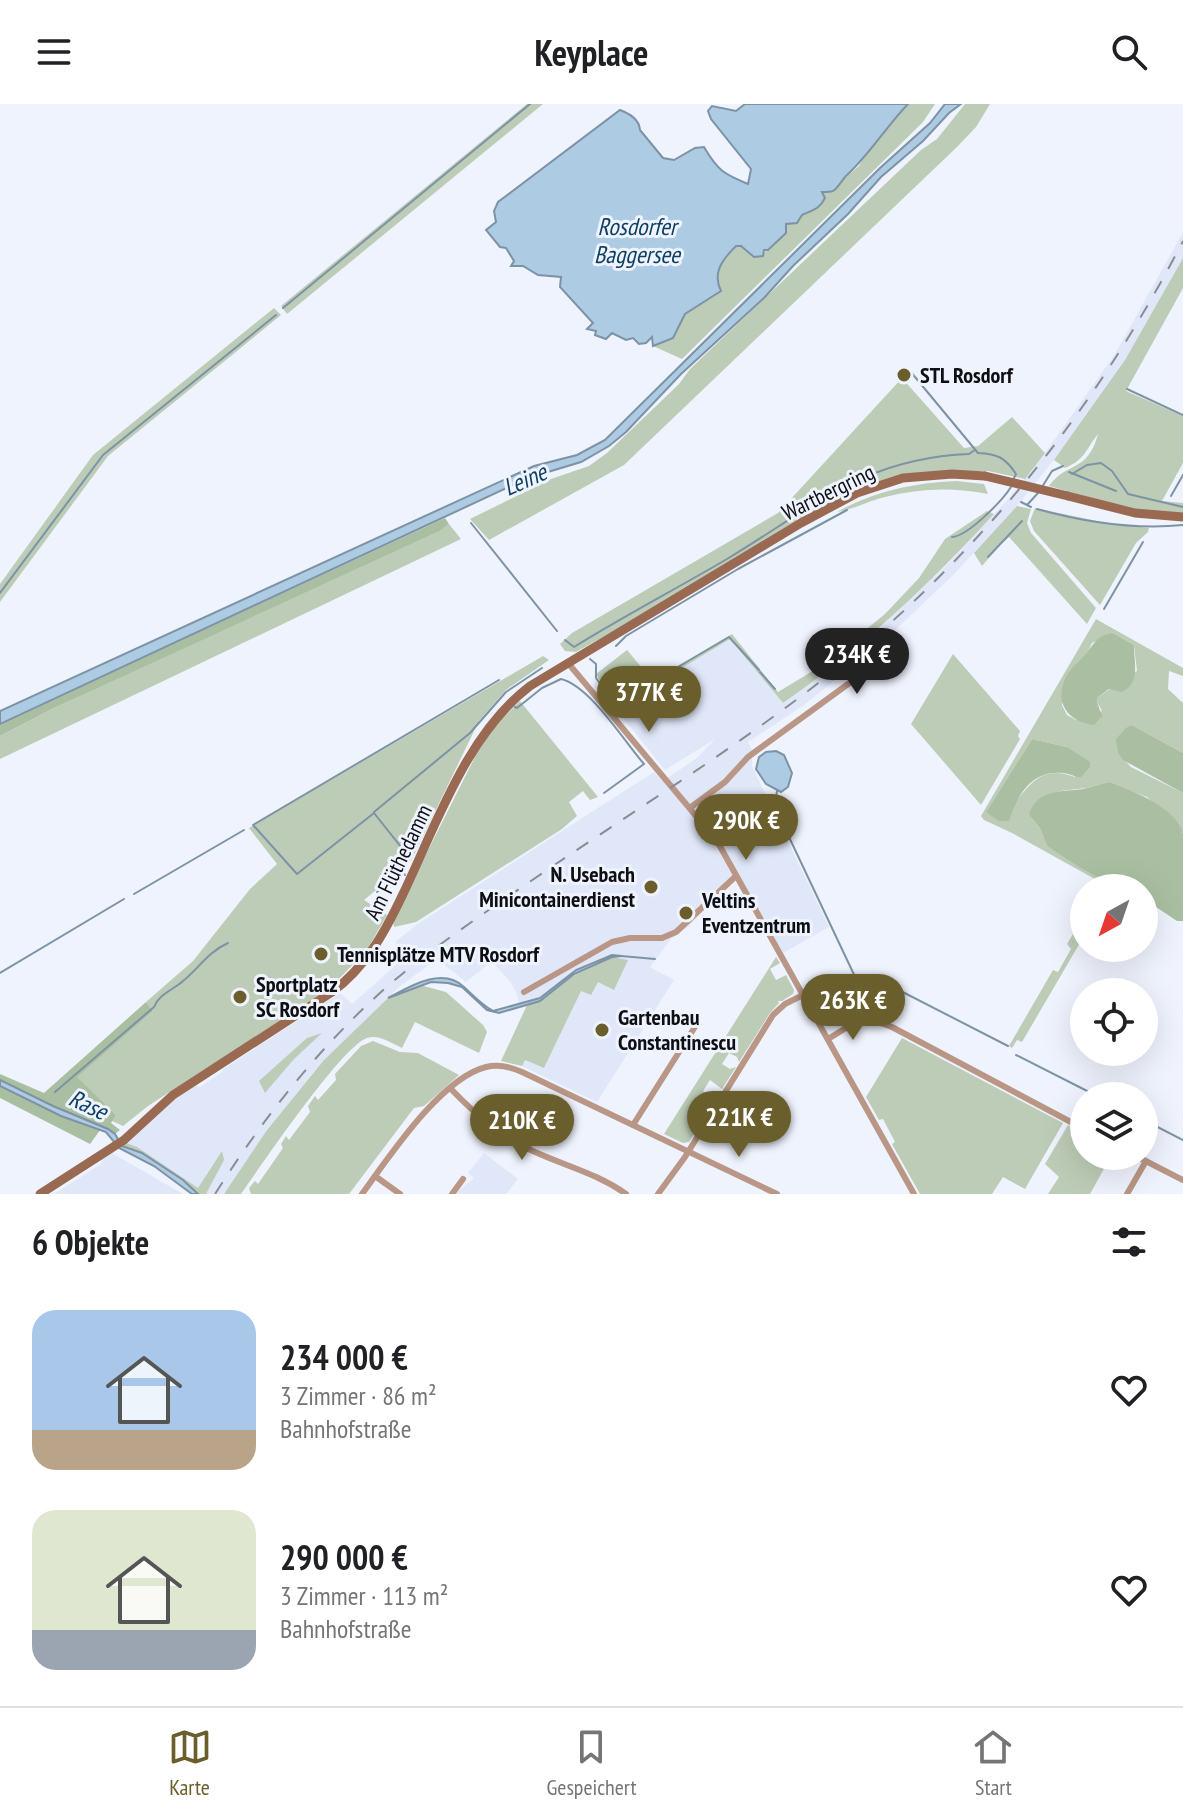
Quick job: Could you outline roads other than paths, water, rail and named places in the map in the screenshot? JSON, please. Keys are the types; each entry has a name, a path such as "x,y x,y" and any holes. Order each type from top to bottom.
{"main road":[{"name":"Wartbergring","path":"567,663 820,512 857,493 903,478 952,474 985,476 1135,513 1183,517"},
{"name":"Am Flüthedamm","path":"40,1194 124,1140 173,1095 332,992 353,975 369,957 391,920 486,728 518,695 567,663"}],"street":[{"path":"691,807 725,782 748,757 855,679 890,644"},
{"path":"567,663 712,833 914,1194"},
{"path":"524,992 612,942 630,938 662,938 681,930 736,876"},
{"path":"658,1194 773,1015 803,995"},
{"path":"828,1039 863,1019 871,1019 1070,1121"},
{"path":"633,1125 698,1022"},
{"path":"362,1194 420,1118 450,1088 479,1069 494,1066 507,1067 777,1194"},
{"path":"450,1088 478,1116 511,1140 603,1179 626,1194"},
{"path":"1158,1167 1183,1180"},
{"path":"1127,1194 1141,1170"},
{"path":"375,1176 400,1194"},
{"path":"452,1194 463,1179"}],"water":[{"name":"Rosdorfer Baggersee","path":"745,104 908,104 837,188 822,192 825,198 820,205 802,215 797,223 786,224 786,233 768,250 764,250 763,256 754,257 741,246 736,246 726,256 718,273 721,291 685,314 673,338 653,346 652,337 646,343 639,344 633,338 626,340 612,333 606,339 595,335 596,331 587,329 593,323 560,287 561,277 538,275 523,266 511,266 514,261 506,248 500,247 486,230 496,222 494,211 498,202 620,110 636,120 640,130 663,158 674,160 695,148 704,147 722,171 748,184 751,169 708,111 712,106 736,111"},
{"path":"945,104 961,104 881,177 764,298 609,446 581,462 528,478 0,724 0,711 534,466 577,455 605,440 880,168 930,123"},
{"path":"776,751 784,755 792,773 788,787 781,792 766,784 756,769 759,757"},
{"path":"612,955 622,956 612,957 574,974 540,1001 499,1013 487,1010 462,987 448,983 431,982 388,998 426,980 446,978 464,987 493,1011 540,998 576,970"},
{"path":"0,1080 108,1129 122,1146 142,1153 183,1180 198,1194 192,1194 154,1166 119,1148 106,1132 61,1116 0,1086"}],"waterway":[{"path":"283,308 530,104"},
{"path":"0,593 103,455 276,315"},
{"path":"910,371 978,453 1004,460 1016,474 1014,478"},
{"path":"1127,389 1183,415"},
{"path":"565,640 574,647 727,559 840,489 899,465 969,454 975,450"},
{"path":"1072,474 1087,465 1101,463 1112,471 1128,494 1183,507"},
{"path":"1042,487 1052,471 1063,466"},
{"path":"1069,472 1116,491"},
{"path":"1171,496 1183,475"},
{"path":"952,537 967,531 993,509 1011,487"},
{"path":"1027,505 1038,493"},
{"path":"1021,502 1031,507"},
{"path":"1037,509 1109,524 1183,525"},
{"path":"616,646 626,636 738,569 847,510"},
{"path":"988,557 1022,521"},
{"path":"471,523 557,631"},
{"path":"1104,609 1143,542"},
{"path":"620,701 729,637 759,670"},
{"path":"590,659 596,664 596,678 609,696"},
{"path":"374,812 470,733 506,692 542,668"},
{"path":"760,672 775,689"},
{"path":"515,707 561,679 595,703 644,764 604,793"},
{"path":"409,857 374,813 297,874 253,825 499,680"},
{"path":"777,791 775,803 784,813 789,837 866,1000"},
{"path":"134,894 244,830"},
{"path":"377,892 403,872 405,875"},
{"path":"0,973 124,899"},
{"name":"Rase","path":"55,1092 154,1007 163,995 228,943"},
{"path":"621,956 655,959"},
{"path":"876,999 884,985 889,985 1008,1046"},
{"path":"1016,1055 1070,1082"},
{"path":"1158,1127 1183,1140"}],"railway":[{"path":"215,1194 271,1113 312,1062 398,977 488,910 785,708 877,635 930,586 1026,481 1070,424 1110,366 1183,241"}],"place":[{"name":"STL Rosdorf","path":"904,375"},
{"name":"N. Usebach Minicontainerdienst","path":"651,887"},
{"name":"Veltins Eventzentrum","path":"686,913"},
{"name":"Tennisplätze MTV Rosdorf","path":"321,954"},
{"name":"Sportplatz SC Rosdorf","path":"240,997"},
{"name":"Gartenbau Constantinescu","path":"602,1030"}],"water label":[{"name":"Leine","path":"525,480"}]}
